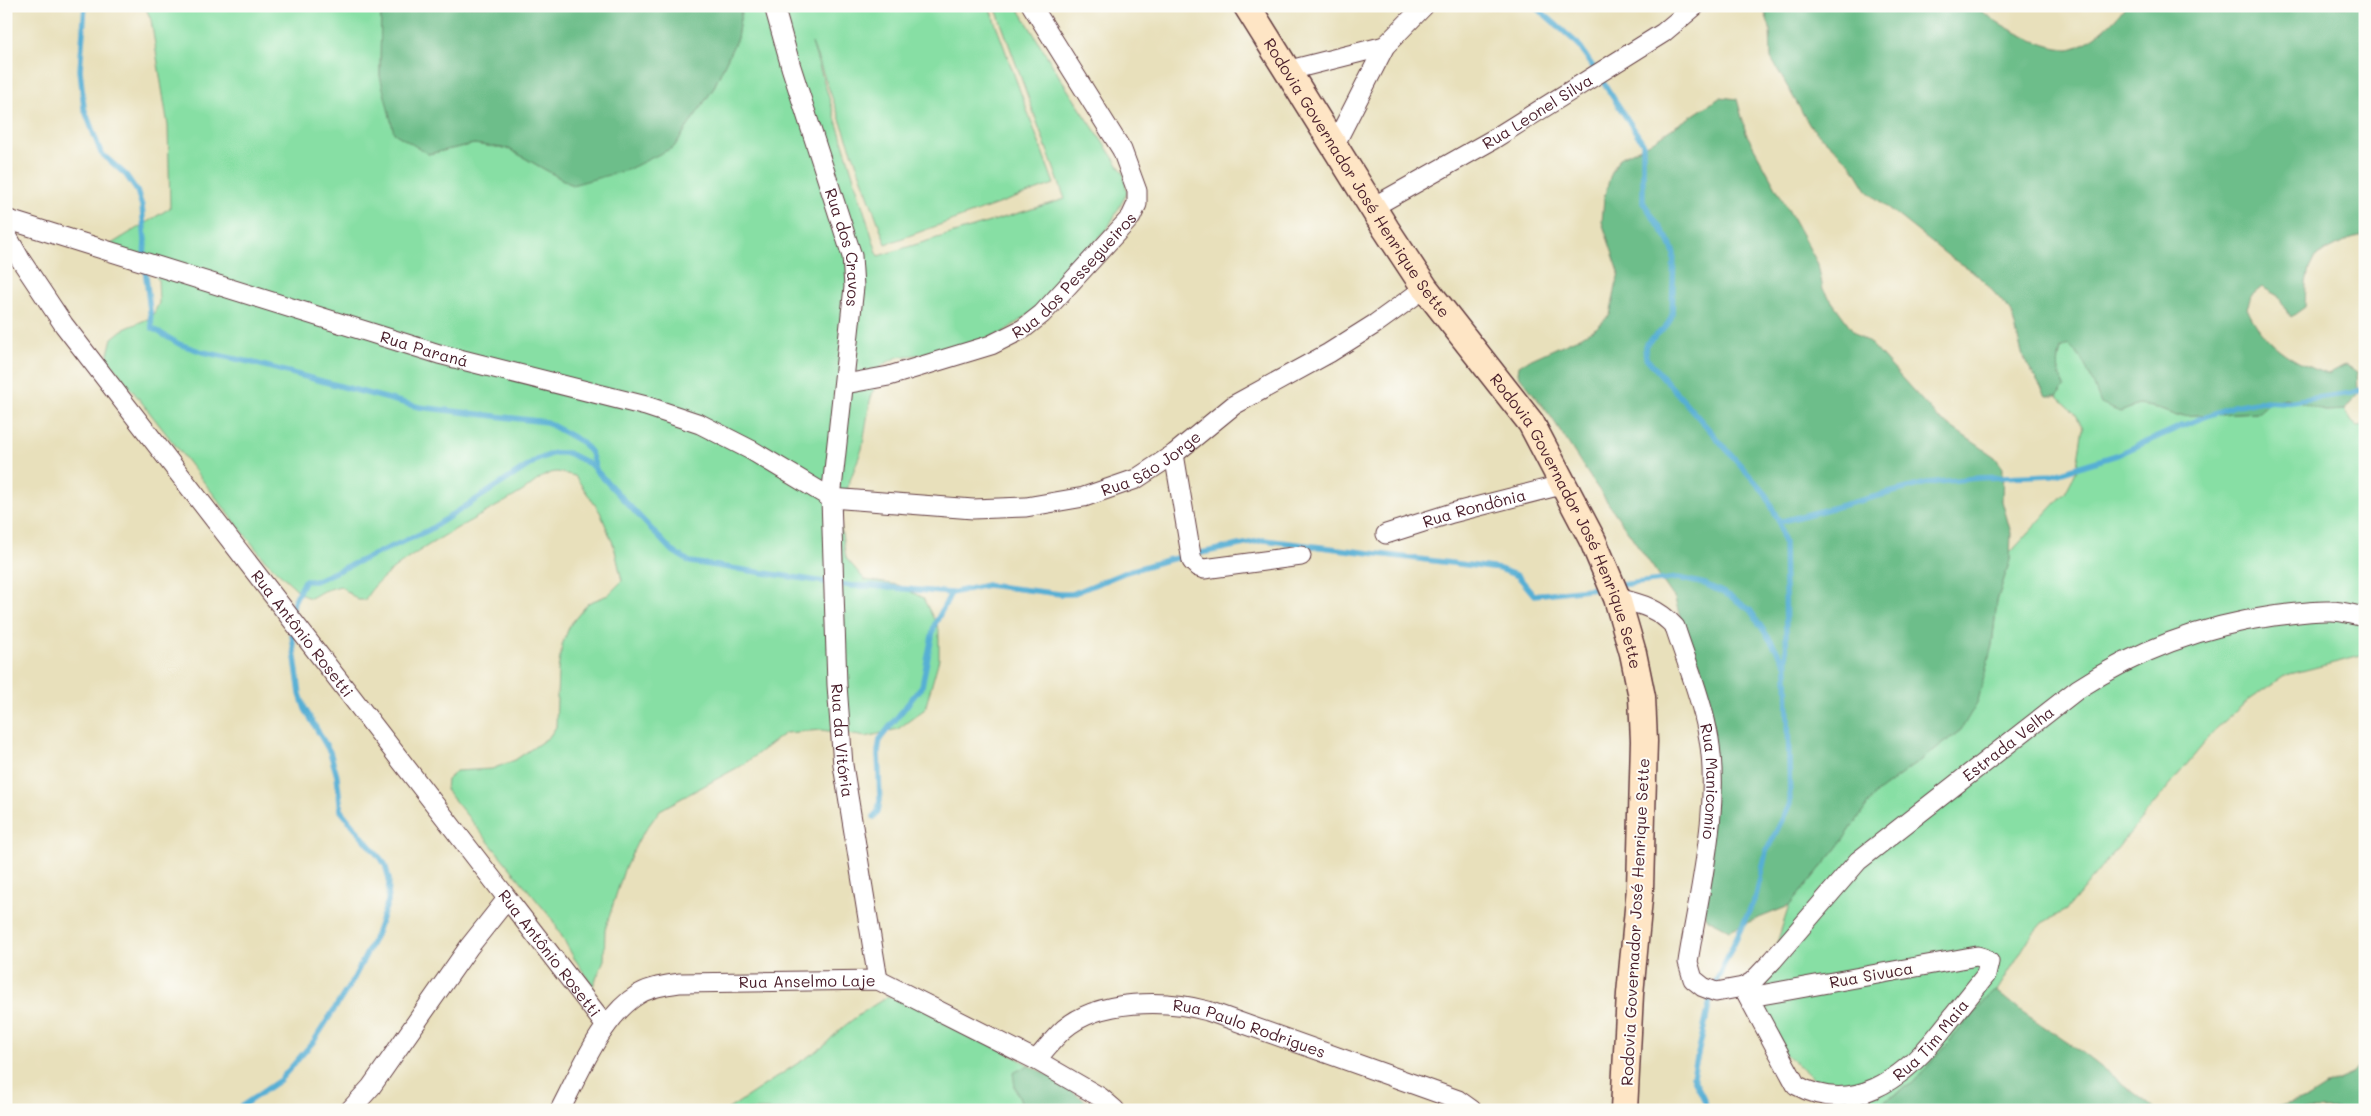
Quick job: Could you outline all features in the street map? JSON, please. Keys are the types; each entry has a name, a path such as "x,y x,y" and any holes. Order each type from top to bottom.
{"main road":[{"name":"Rodovia Governador José Henrique Sette","path":"1247,6 1286,71 1335,144 1373,208 1426,288 1531,422 1565,484 1593,541 1617,598 1634,653 1642,697 1644,741 1640,888 1630,994 1624,1110"}],"street":[{"name":"Rua dos Cravos","path":"774,6 791,67 852,256 854,287 845,384 831,498"},
{"name":"Rua dos Pessegueiros","path":"845,384 889,376 954,357 999,342 1023,329 1042,314 1131,217 1136,204 1137,191 1122,150 1032,6"},
{"path":"1335,144 1385,46 1424,6"},
{"name":"Rua Leonel Silva","path":"1373,208 1492,140 1655,38 1695,6"},
{"path":"1286,71 1385,46"},
{"name":"Rua Paraná","path":"6,219 439,354 646,406 700,424 750,450 831,498"},
{"name":"Rua Antônio Rosetti","path":"6,234 20,260 64,325 374,723 606,1026"},
{"name":"Rua São Jorge","path":"831,498 973,509 1026,507 1084,497 1136,479 1174,454 1234,405 1329,353 1375,324 1426,288"},
{"path":"1174,454 1192,561 1198,567 1204,569 1301,556"},
{"name":"Rua Rondônia","path":"1386,534 1452,513 1565,484"},
{"name":"Rua da Vitória","path":"831,498 837,685 843,765 878,980"},
{"name":"Rua Manicomio","path":"1617,598 1649,606 1665,616 1675,627 1708,729 1713,777 1710,818 1688,962 1693,979 1703,987 1716,992"},
{"name":"Estrada Velha","path":"1716,992 1747,992 1752,982 1858,861 2078,689 2108,669 2171,641 2232,622 2331,611 2365,617"},
{"path":"350,1110 371,1086 469,947 507,899"},
{"name":"Rua Sivuca","path":"1747,992 1977,956 1989,962"},
{"name":"Rua Tim Maia","path":"1747,992 1796,1085 1809,1098 1822,1104 1838,1108 1855,1106 1888,1090 1912,1069 1986,975 1989,962"},
{"name":"Rua Anselmo Laje","path":"560,1110 606,1026 624,1004 641,993 672,984 724,981 878,980 1036,1060 1100,1097 1115,1110"},
{"name":"Rua Paulo Rodrigues","path":"1036,1060 1065,1028 1097,1010 1116,1006 1177,1004 1208,1011 1458,1100 1472,1110"}],"green space":[{"path":"145,6 381,6 380,76 428,154 474,144 509,149 572,185 674,147 713,89 737,38 742,6 989,6 1054,184 886,244 812,43 878,256 1065,199 995,6 1017,6 1062,81 1124,174 1127,193 1108,228 1032,312 1002,333 944,352 898,357 882,365 870,401 862,449 849,483 840,522 846,558 865,580 898,585 923,598 939,629 939,659 925,709 898,729 866,737 822,730 785,733 744,764 660,810 639,839 624,870 605,930 604,960 593,986 574,958 552,919 446,790 447,780 456,771 492,769 515,760 549,737 556,727 558,670 562,645 570,625 588,603 608,595 622,581 614,546 600,512 575,476 558,472 551,473 412,556 391,571 375,586 365,600 358,600 340,586 323,591 311,598 304,596 264,559 107,358 112,338 122,330 152,317 159,303 158,279 140,262 108,246 170,208 168,126 151,20"},
{"path":"381,6 742,6 737,38 713,89 674,147 627,170 572,185 509,149 474,144 428,154 394,133 380,76"},
{"path":"1763,6 1975,6 1994,20 2019,34 2045,45 2068,49 2083,44 2100,33 2125,6 2365,6 2365,235 2348,240 2315,257 2309,269 2306,283 2305,307 2291,317 2278,296 2262,287 2251,296 2247,308 2261,331 2291,358 2328,374 2345,365 2357,372 2358,394 2345,410 2325,411 2286,398 2271,401 2259,412 2177,416 2153,407 2138,405 2120,412 2101,404 2085,365 2069,345 2061,349 2058,368 2065,386 2057,396 2046,396 2023,357 2011,311 1975,273 1951,258 1868,192 1851,164 1810,126 1771,58 1770,28"},
{"path":"1721,97 1737,99 1746,133 1818,264 1823,289 1854,332 1872,345 1938,418 1995,457 2003,468 2002,501 2011,533 2010,560 1997,601 1992,645 1978,701 1961,730 1876,793 1838,847 1789,906 1729,930 1708,919 1702,908 1713,725 1701,666 1685,636 1675,599 1592,480 1552,418 1518,374 1519,366 1525,362 1580,337 1596,328 1610,315 1619,272 1602,222 1604,198 1610,177 1619,158 1645,146"},
{"path":"2069,345 2080,355 2094,385 2120,412 2138,405 2153,407 2177,416 2258,412 2272,401 2286,398 2325,411 2345,410 2352,422 2358,427 2365,426 2365,655 2286,675 2245,703 2217,728 2066,910 2042,923 2030,937 1997,991 1991,994 1913,1083 1869,1110 1850,1110 1785,1054 1763,1006 1768,970 1789,906 1838,847 1876,793 1961,730 1986,667 1992,645 1997,601 2010,560 2010,553 2065,493 2076,472 2083,428 2075,413 2057,396 2065,386 2060,377 2058,364 2061,349"},
{"path":"1997,991 2024,1013 2083,1053 2156,1110 1869,1110 1913,1083 1991,994"},
{"path":"887,997 917,1001 1029,1065 1015,1087 1024,1110 727,1110 824,1046 846,1025"},
{"path":"2365,1060 2365,1110 2268,1110 2309,1097 2329,1084 2352,1074"},
{"path":"1029,1065 1057,1080 1098,1110 1024,1110 1015,1087 1013,1073"}],"waterway":[{"path":"85,6 80,70 84,108 101,153 126,175 137,191 142,206 145,241 144,259 152,328 179,344 203,352 250,362 419,407 546,422 582,442 591,453 596,469"},
{"path":"1535,6 1578,44 1643,143 1643,202 1669,241 1674,253 1672,315 1667,325 1645,346 1646,358 1765,493 1779,522 1784,543 1790,804 1766,852 1756,896 1713,988 1693,1076 1705,1101 1707,1110"},
{"path":"1779,522 1927,483 1978,478 2052,475 2117,455 2184,425 2233,406 2262,401 2285,402 2352,393 2365,389"},
{"path":"292,613 294,602 304,581 315,581 429,530 537,460 554,453 568,453 590,464 671,550 690,562 852,586 951,593 987,585 1072,594 1126,572 1167,560 1264,540 1500,569 1518,576 1534,595 1606,587"},
{"path":"1620,585 1678,578 1705,584 1730,596 1750,610 1786,664"},
{"path":"874,817 878,811 880,800 878,752 880,739 922,686 934,626 951,593"},
{"path":"236,1110 280,1080 314,1041 353,980 376,935 388,901 389,879 385,864 341,811 337,776 330,752 305,709 300,694 291,628"}]}
